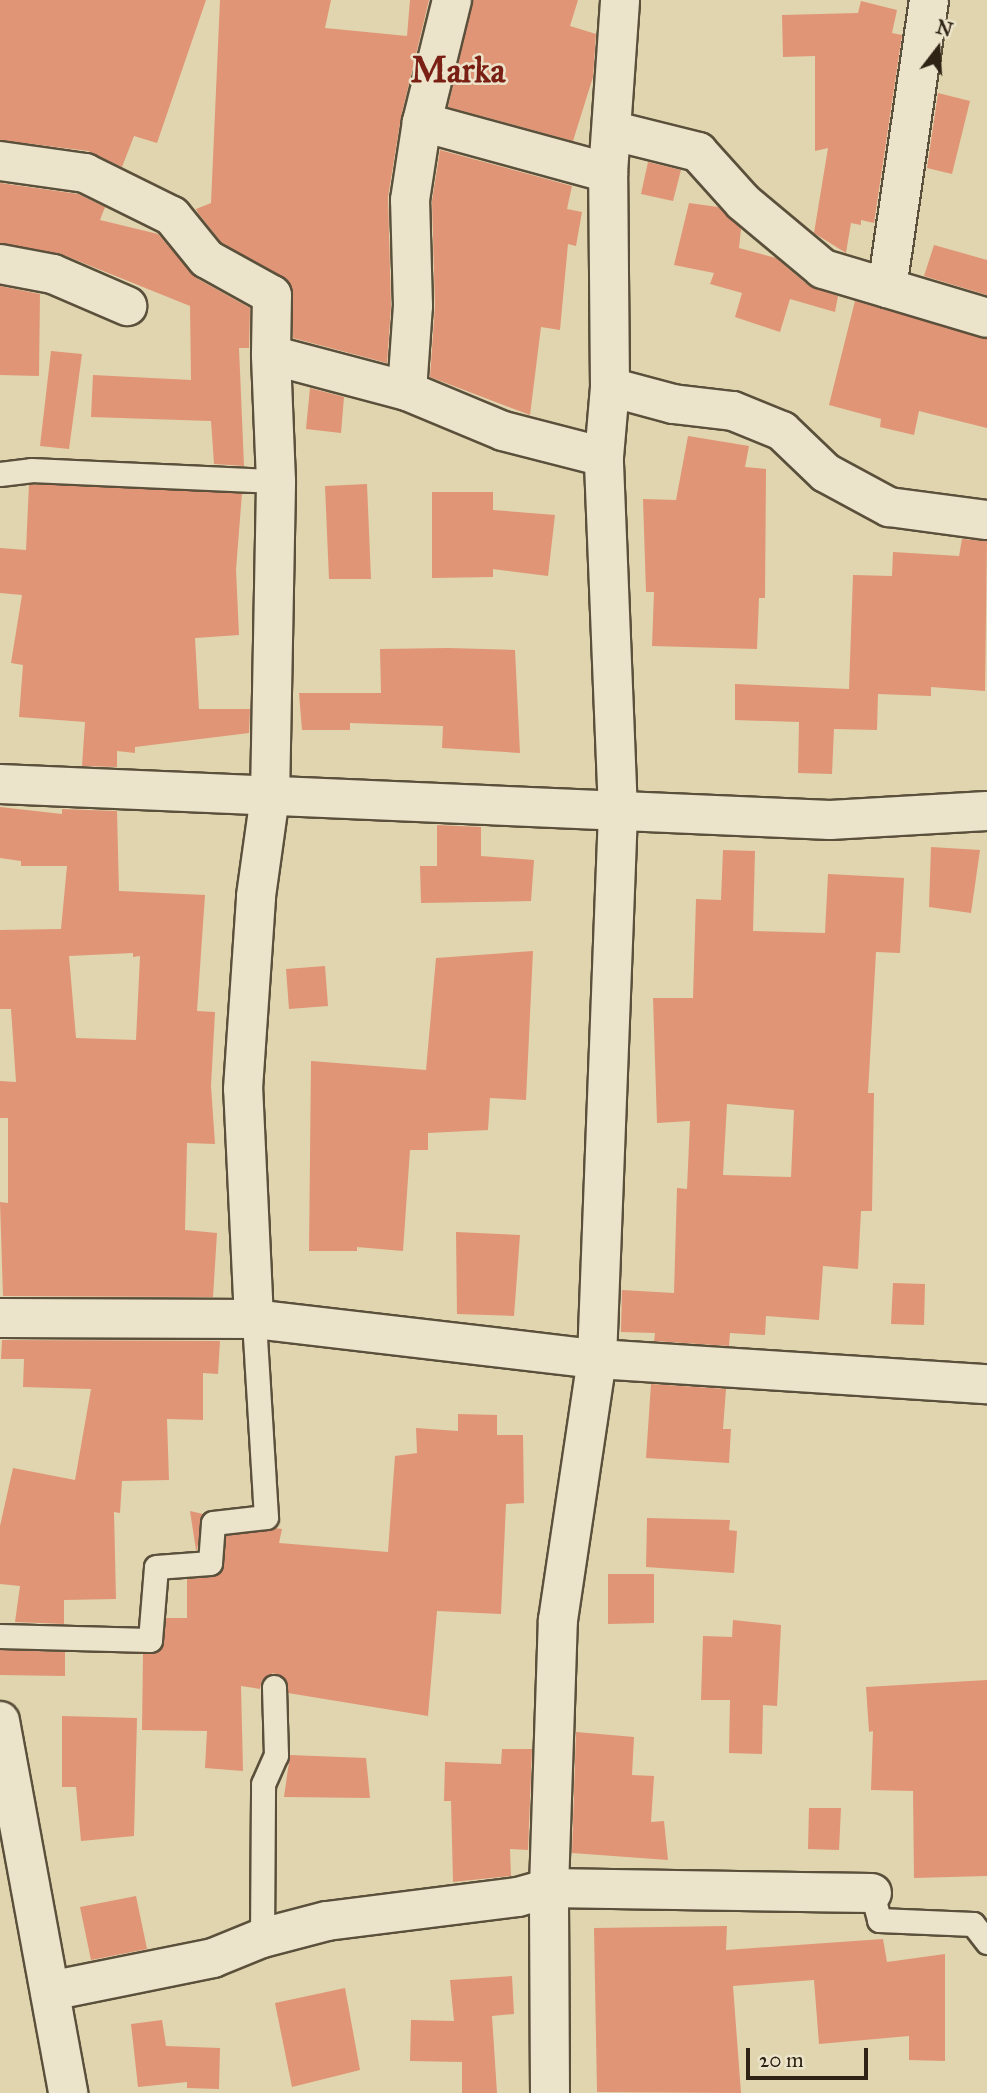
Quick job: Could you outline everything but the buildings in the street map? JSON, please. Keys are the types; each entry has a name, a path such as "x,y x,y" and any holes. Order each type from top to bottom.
{"street":[{"path":"407,391 413,306 410,200 422,122 452,0"},
{"path":"550,2093 549,1888 558,1620 597,1359 618,812 604,457 610,387 608,173 614,131 619,0"},
{"path":"887,288 929,0"},
{"path":"422,122 608,173"},
{"path":"614,131 698,152 743,202 823,269 987,318"},
{"path":"0,161 85,173 172,216 206,259 272,295 271,355 276,481 270,797 256,896 243,1088 254,1319"},
{"path":"0,264 53,274 127,306"},
{"path":"271,355 407,391 503,431 604,457"},
{"path":"610,387 673,404 733,411 782,431 826,473 889,507 987,520"},
{"path":"0,784 830,820 987,811"},
{"path":"0,1318 254,1319 597,1359 987,1384"},
{"path":"0,1721 68,2093"},
{"path":"50,1992 213,1958 262,1938 327,1921 518,1897 549,1888 872,1893"}],"lane":[{"path":"0,474 31,470 276,481"},
{"path":"0,1636 150,1640 156,1567 210,1563 213,1523 266,1517 254,1319"},
{"path":"262,1938 262,1784 276,1755 274,1687"},
{"path":"872,1893 879,1920 973,1924 987,1942"}],"district":[{"name":"Marka","path":"458,71"}]}
